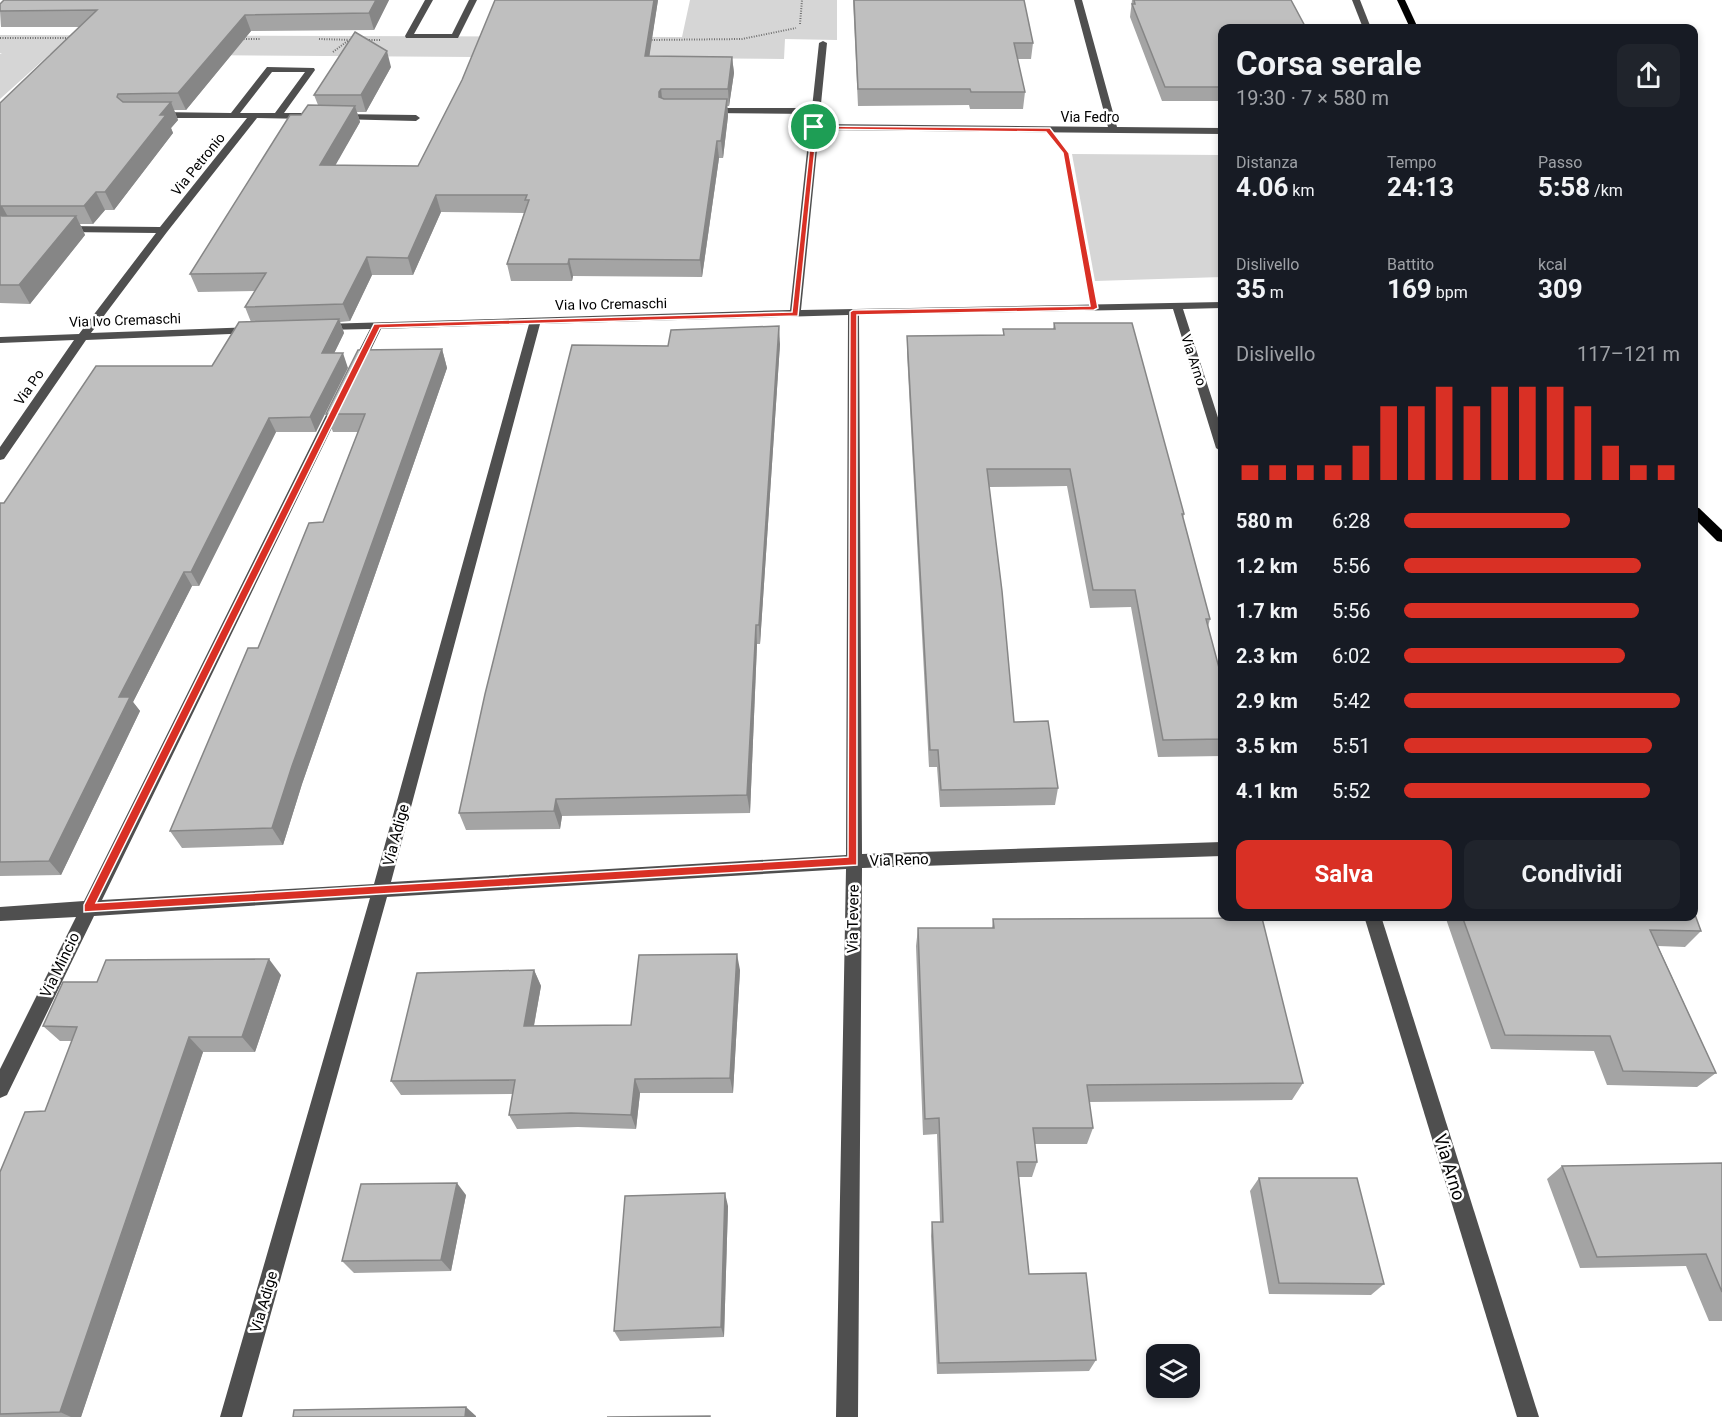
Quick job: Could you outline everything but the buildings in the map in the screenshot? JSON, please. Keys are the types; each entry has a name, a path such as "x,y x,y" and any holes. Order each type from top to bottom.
{"main road":[{"path":"1401,0 1412,24"},
{"path":"1698,514 1722,538"}],"street":[{"path":"429,0 409,36 455,36 473,0"},
{"path":"1078,0 1113,130"},
{"path":"1356,0 1365,24"},
{"path":"795,314 823,43"},
{"path":"233,116 270,69 311,70 277,116"},
{"path":"701,110 816,111"},
{"name":"Via Petronio","path":"142,115 416,118"},
{"name":"Via Petronio","path":"83,336 163,230 254,116"},
{"name":"Via Fedro","path":"814,127 1218,131"},
{"path":"47,229 163,230"},
{"name":"Via Ivo Cremaschi","path":"306,328 853,312 1218,305"},
{"name":"Via Arno","path":"1177,306 1218,435"},
{"name":"Via Tevere","path":"847,1417 854,861 853,312"},
{"name":"Via Adige","path":"231,1417 381,890 536,320"},
{"name":"Via Mincio","path":"0,1089 377,326"},
{"name":"Via Ivo Cremaschi","path":"0,340 271,329"},
{"name":"Via Po","path":"0,456 83,336"},
{"name":"Via Reno","path":"0,914 854,861 1218,849"},
{"name":"Via Arno","path":"1374,921 1528,1417"}],"path":[{"path":"1048,130 1066,153 1094,308"}],"shaded area":[{"path":"690,0 837,0 837,40 785,39 784,59 50,54 0,99 0,54 2,54 0,53 0,35 682,37"},
{"path":"1072,154 1218,155 1218,277 1095,281"}],"route":[{"path":"814,127 1048,130 1066,153 1094,308 853,312 854,861 88,908 377,326 795,314 814,127"}]}
